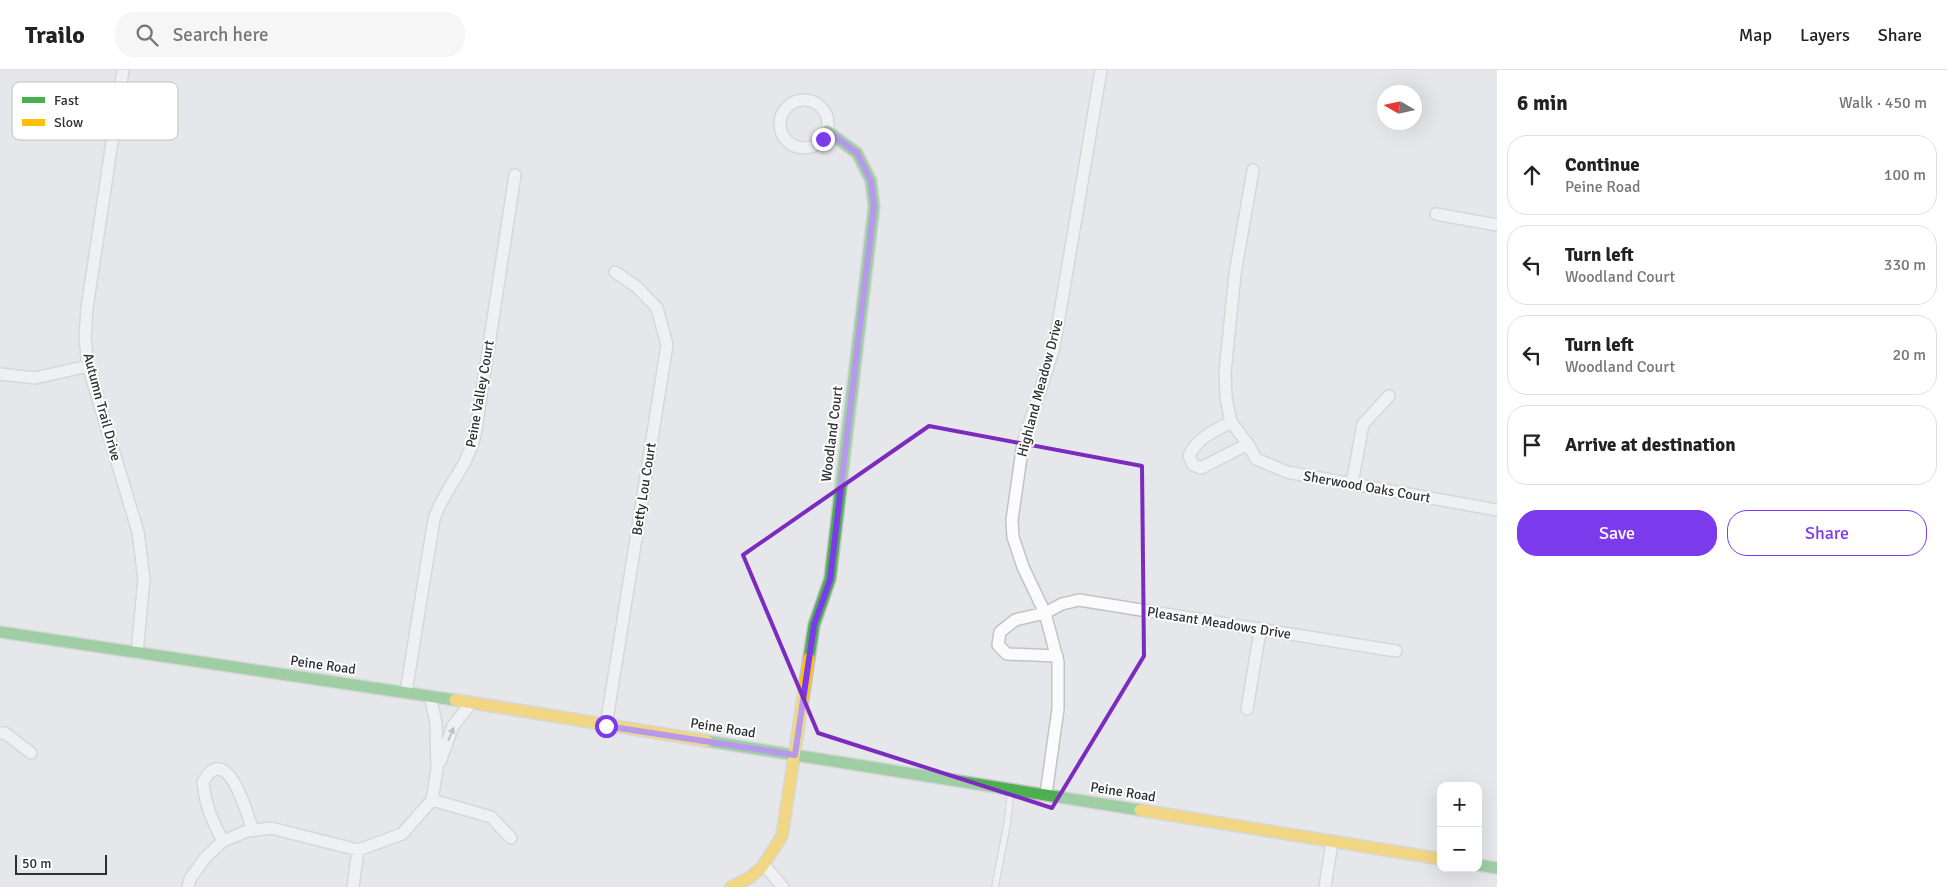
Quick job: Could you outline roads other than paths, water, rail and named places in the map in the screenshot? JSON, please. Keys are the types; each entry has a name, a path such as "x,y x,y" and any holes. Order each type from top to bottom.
{"street":[{"name":"Highland Meadow Drive","path":"1046,794 1058,709 1058,662 1045,613 1023,568 1013,537 1012,520 1023,443 1054,348 1101,70"},
{"path":"811,100 820,105 826,112 828,121 827,131 823,139 816,145 806,148 797,147 789,143 783,135 780,126 781,117 785,108 793,102 811,100"},
{"name":"Woodland Court","path":"735,886 744,882 764,865 782,836 814,625 830,580 874,206 871,181 857,153 827,131"},
{"name":"Autumn Trail Drive","path":"112,140 87,308 85,337 88,366 138,532 144,579 137,653"},
{"path":"1248,444 1201,468 1193,465 1189,456 1193,448 1206,435 1230,422 1226,398 1225,372 1235,274 1253,170"},
{"name":"Peine Valley Court","path":"406,692 434,519 440,502 466,462 474,436 515,175"},
{"path":"1436,214 1497,225"},
{"name":"Betty Lou Court","path":"606,726 667,345 657,308 637,287 615,272"},
{"path":"0,374 35,378 88,366"},
{"path":"1352,484 1363,424 1389,396"},
{"name":"Sherwood Oaks Court","path":"1230,422 1248,444 1256,459 1287,472 1497,510"},
{"name":"Pleasant Meadows Drive","path":"1045,613 1062,604 1079,600 1396,651"},
{"path":"1045,613 1015,620 1000,632 998,645 1007,654 1056,656"},
{"path":"1247,709 1260,630"},
{"name":"Peine Road","path":"0,632 406,692 606,726 1046,794 1437,858"},
{"path":"188,887 190,879 205,858 223,841 253,830 271,828 358,850 402,834 432,800 437,769 436,723 430,696"},
{"path":"437,769 453,726 471,703"},
{"path":"0,732 5,733 31,753"},
{"path":"223,841 212,822 207,808 203,782 210,772 217,769 224,770 232,778 239,791 253,830"},
{"path":"432,800 491,816 512,838"},
{"path":"1325,887 1332,842"},
{"path":"353,887 358,850"},
{"path":"764,865 783,887"},
{"path":"1482,866 1497,868"}],"lane":[{"path":"995,887 1007,825 1011,789"}]}
